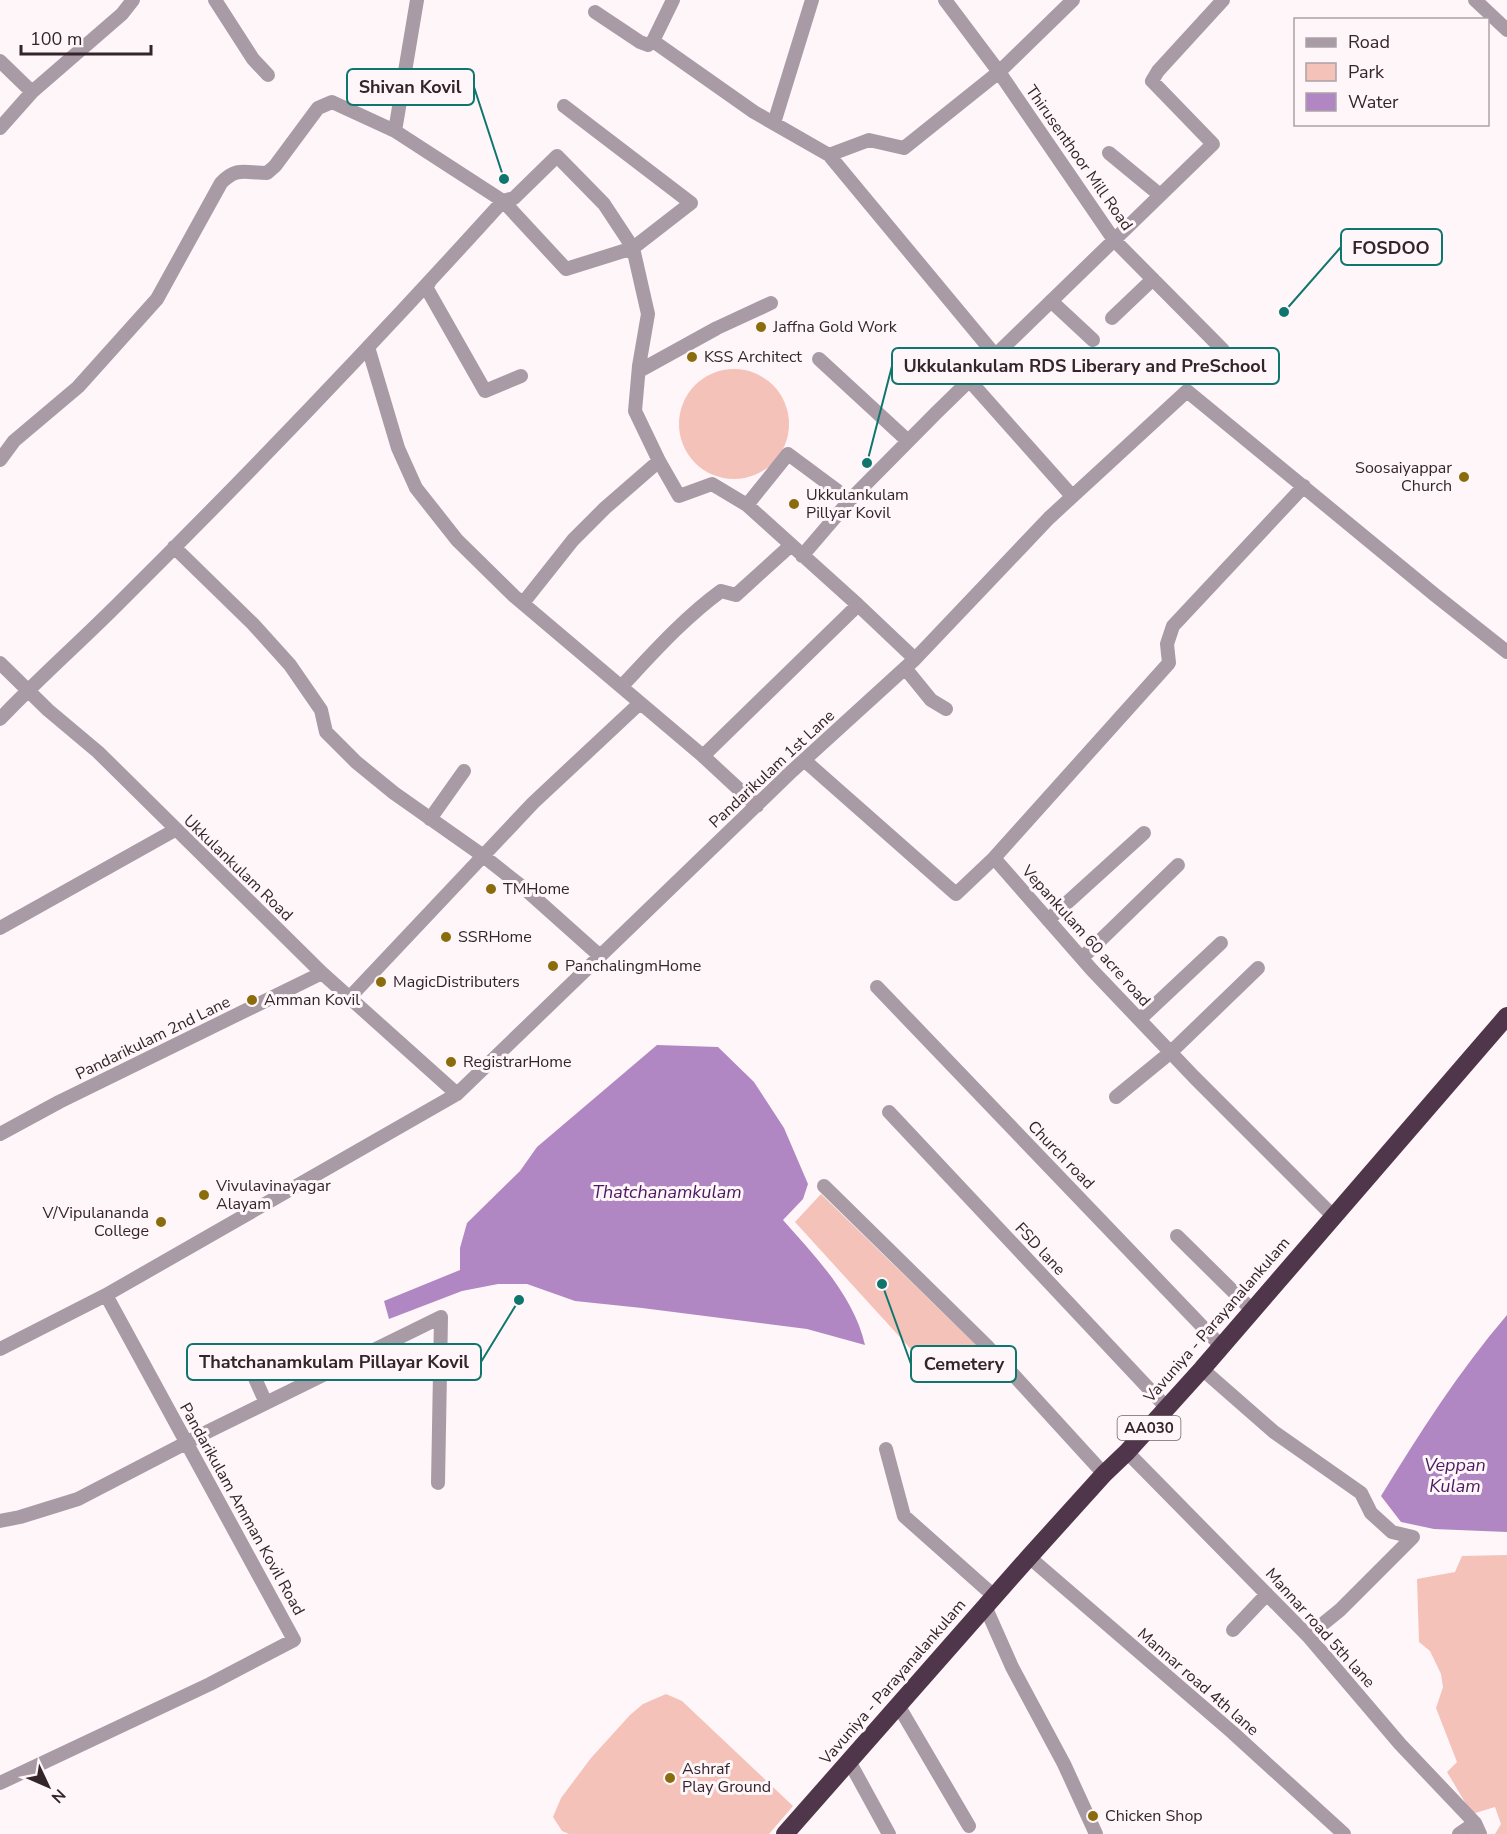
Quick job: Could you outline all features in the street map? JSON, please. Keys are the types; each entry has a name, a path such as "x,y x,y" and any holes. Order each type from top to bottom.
{"highway":[{"name":"Vavuniya - Parayanalankulam","path":"785,1834 1029,1557 1202,1369 1507,1016"}],"street":[{"path":"0,128 32,92 122,14 133,0"},
{"path":"215,0 253,59 268,75"},
{"path":"395,131 417,0"},
{"path":"595,12 648,45 673,0"},
{"path":"774,123 812,0"},
{"name":"Thirusenthoor Mill Road","path":"945,0 999,72 1114,240 1223,350"},
{"path":"829,154 869,140 904,148 999,72 1073,0"},
{"path":"802,556 850,500 908,441 1213,144 1152,81 1223,0"},
{"path":"1474,0 1507,30"},
{"path":"652,41 754,112 829,154 995,355"},
{"path":"0,61 32,92"},
{"path":"0,460 14,441 78,387 157,299 221,183 230,173 242,170 267,173 275,166 318,108 332,102 395,131 503,201 566,269 633,248 692,203 564,106"},
{"path":"1109,153 1160,195"},
{"path":"0,719 277,444 503,201 514,198 557,156 604,204 633,248 648,314 635,411 679,496 712,484 747,506 858,605 910,663 931,700 946,709"},
{"path":"1112,318 1153,279"},
{"path":"429,283 426,287 484,392 520,376"},
{"path":"1051,301 1093,340"},
{"path":"639,370 717,328 771,303"},
{"path":"368,347 398,448 416,488 457,540 523,603 703,756 757,806"},
{"path":"819,359 908,441"},
{"path":"969,380 1072,496"},
{"name":"Pandarikulam 1st Lane","path":"0,1349 106,1295 457,1094 804,760 910,663 1049,518 1187,391 1507,652"},
{"path":"747,506 788,454 850,500"},
{"path":"523,603 573,540 605,508 659,461"},
{"path":"804,760 956,894 994,858 1169,663 1167,644 1173,626 1304,486"},
{"path":"622,686 669,637 711,599 721,591 736,595 790,546"},
{"path":"174,547 253,624 290,665 321,710 326,732 356,762 394,793 482,855 525,889 600,956"},
{"path":"703,756 858,605"},
{"name":"Ukkulankulam Road","path":"0,663 27,690 98,752 322,973 457,1094"},
{"path":"350,997 533,803 640,703"},
{"path":"430,819 464,771"},
{"path":"0,928 176,830"},
{"path":"1048,920 1144,833"},
{"name":"Vepankulam 60 acre road","path":"994,858 1082,958 1171,1052 1333,1216"},
{"path":"1082,958 1178,865"},
{"path":"1140,1019 1221,943"},
{"path":"1116,1097 1171,1052 1258,968"},
{"name":"Pandarikulam 2nd Lane","path":"0,1134 69,1097 322,973"},
{"name":"Church road","path":"877,987 1221,1346"},
{"name":"FSD lane","path":"889,1112 1167,1408"},
{"path":"824,1186 987,1346 1104,1474"},
{"path":"1177,1236 1252,1310"},
{"name":"Pandarikulam Amman Kovil Road","path":"0,1783 210,1684 294,1640 106,1295"},
{"path":"0,1521 78,1499 441,1317 438,1483"},
{"path":"249,1365 266,1403"},
{"path":"1202,1369 1274,1432 1361,1493 1371,1513 1392,1532 1413,1537 1341,1610 1308,1636"},
{"path":"886,1449 904,1516 990,1601 1012,1667 1064,1764 1096,1834"},
{"name":"Mannar road 5th lane","path":"1127,1452 1308,1636 1400,1744 1477,1828"},
{"name":"Mannar road 4th lane","path":"1029,1557 1232,1732 1344,1834"},
{"path":"1233,1630 1267,1594"},
{"path":"898,1705 969,1826"},
{"path":"849,1761 889,1834"},
{"path":"1459,1834 1477,1828"}],"green space":[{"path":"734,369 755,373 773,385 785,403 789,424 785,445 773,463 755,475 734,479 713,475 695,463 683,445 679,424 683,403 695,385 713,373"},
{"path":"821,1194 976,1345 929,1369 795,1222"},
{"path":"1507,1555 1507,1834 1495,1834 1501,1824 1495,1807 1472,1814 1447,1772 1457,1762 1436,1708 1443,1687 1441,1674 1430,1651 1419,1642 1417,1579 1455,1572 1462,1556"},
{"name":"Ashraf Play Ground","path":"666,1694 682,1701 793,1806 769,1834 569,1834 562,1831 553,1817 561,1798 591,1758 630,1715 643,1704"}],"water":[{"name":"Thatchanamkulam","path":"657,1045 718,1047 754,1082 784,1128 808,1184 803,1199 783,1220 820,1262 843,1293 860,1327 865,1345 807,1329 575,1301 527,1284 498,1284 462,1291 389,1319 384,1301 460,1270 460,1248 467,1223 520,1171 537,1147"},
{"name":"Veppan Kulam","path":"1507,1315 1507,1532 1434,1529 1401,1522 1381,1496 1456,1381"}],"place":[{"name":"Shivan Kovil","path":"504,179"},
{"name":"FOSDOO","path":"1284,312"},
{"name":"Jaffna Gold Work","path":"761,327"},
{"name":"KSS Architect","path":"692,357"},
{"name":"Ukkulankulam RDS Liberary and PreSchool","path":"867,463"},
{"name":"Soosaiyappar Church","path":"1464,477"},
{"name":"Ukkulankulam Pillyar Kovil","path":"794,504"},
{"name":"TMHome","path":"491,889"},
{"name":"SSRHome","path":"446,937"},
{"name":"PanchalingmHome","path":"553,966"},
{"name":"MagicDistributers","path":"381,982"},
{"name":"Amman Kovil","path":"252,1000"},
{"name":"RegistrarHome","path":"451,1062"},
{"name":"Vivulavinayagar Alayam","path":"204,1195"},
{"name":"V/Vipulananda College","path":"161,1222"},
{"name":"Cemetery","path":"882,1284"},
{"name":"Thatchanamkulam Pillayar Kovil","path":"519,1300"},
{"name":"Ashraf Play Ground","path":"670,1778"},
{"name":"Chicken Shop","path":"1093,1816"}]}
